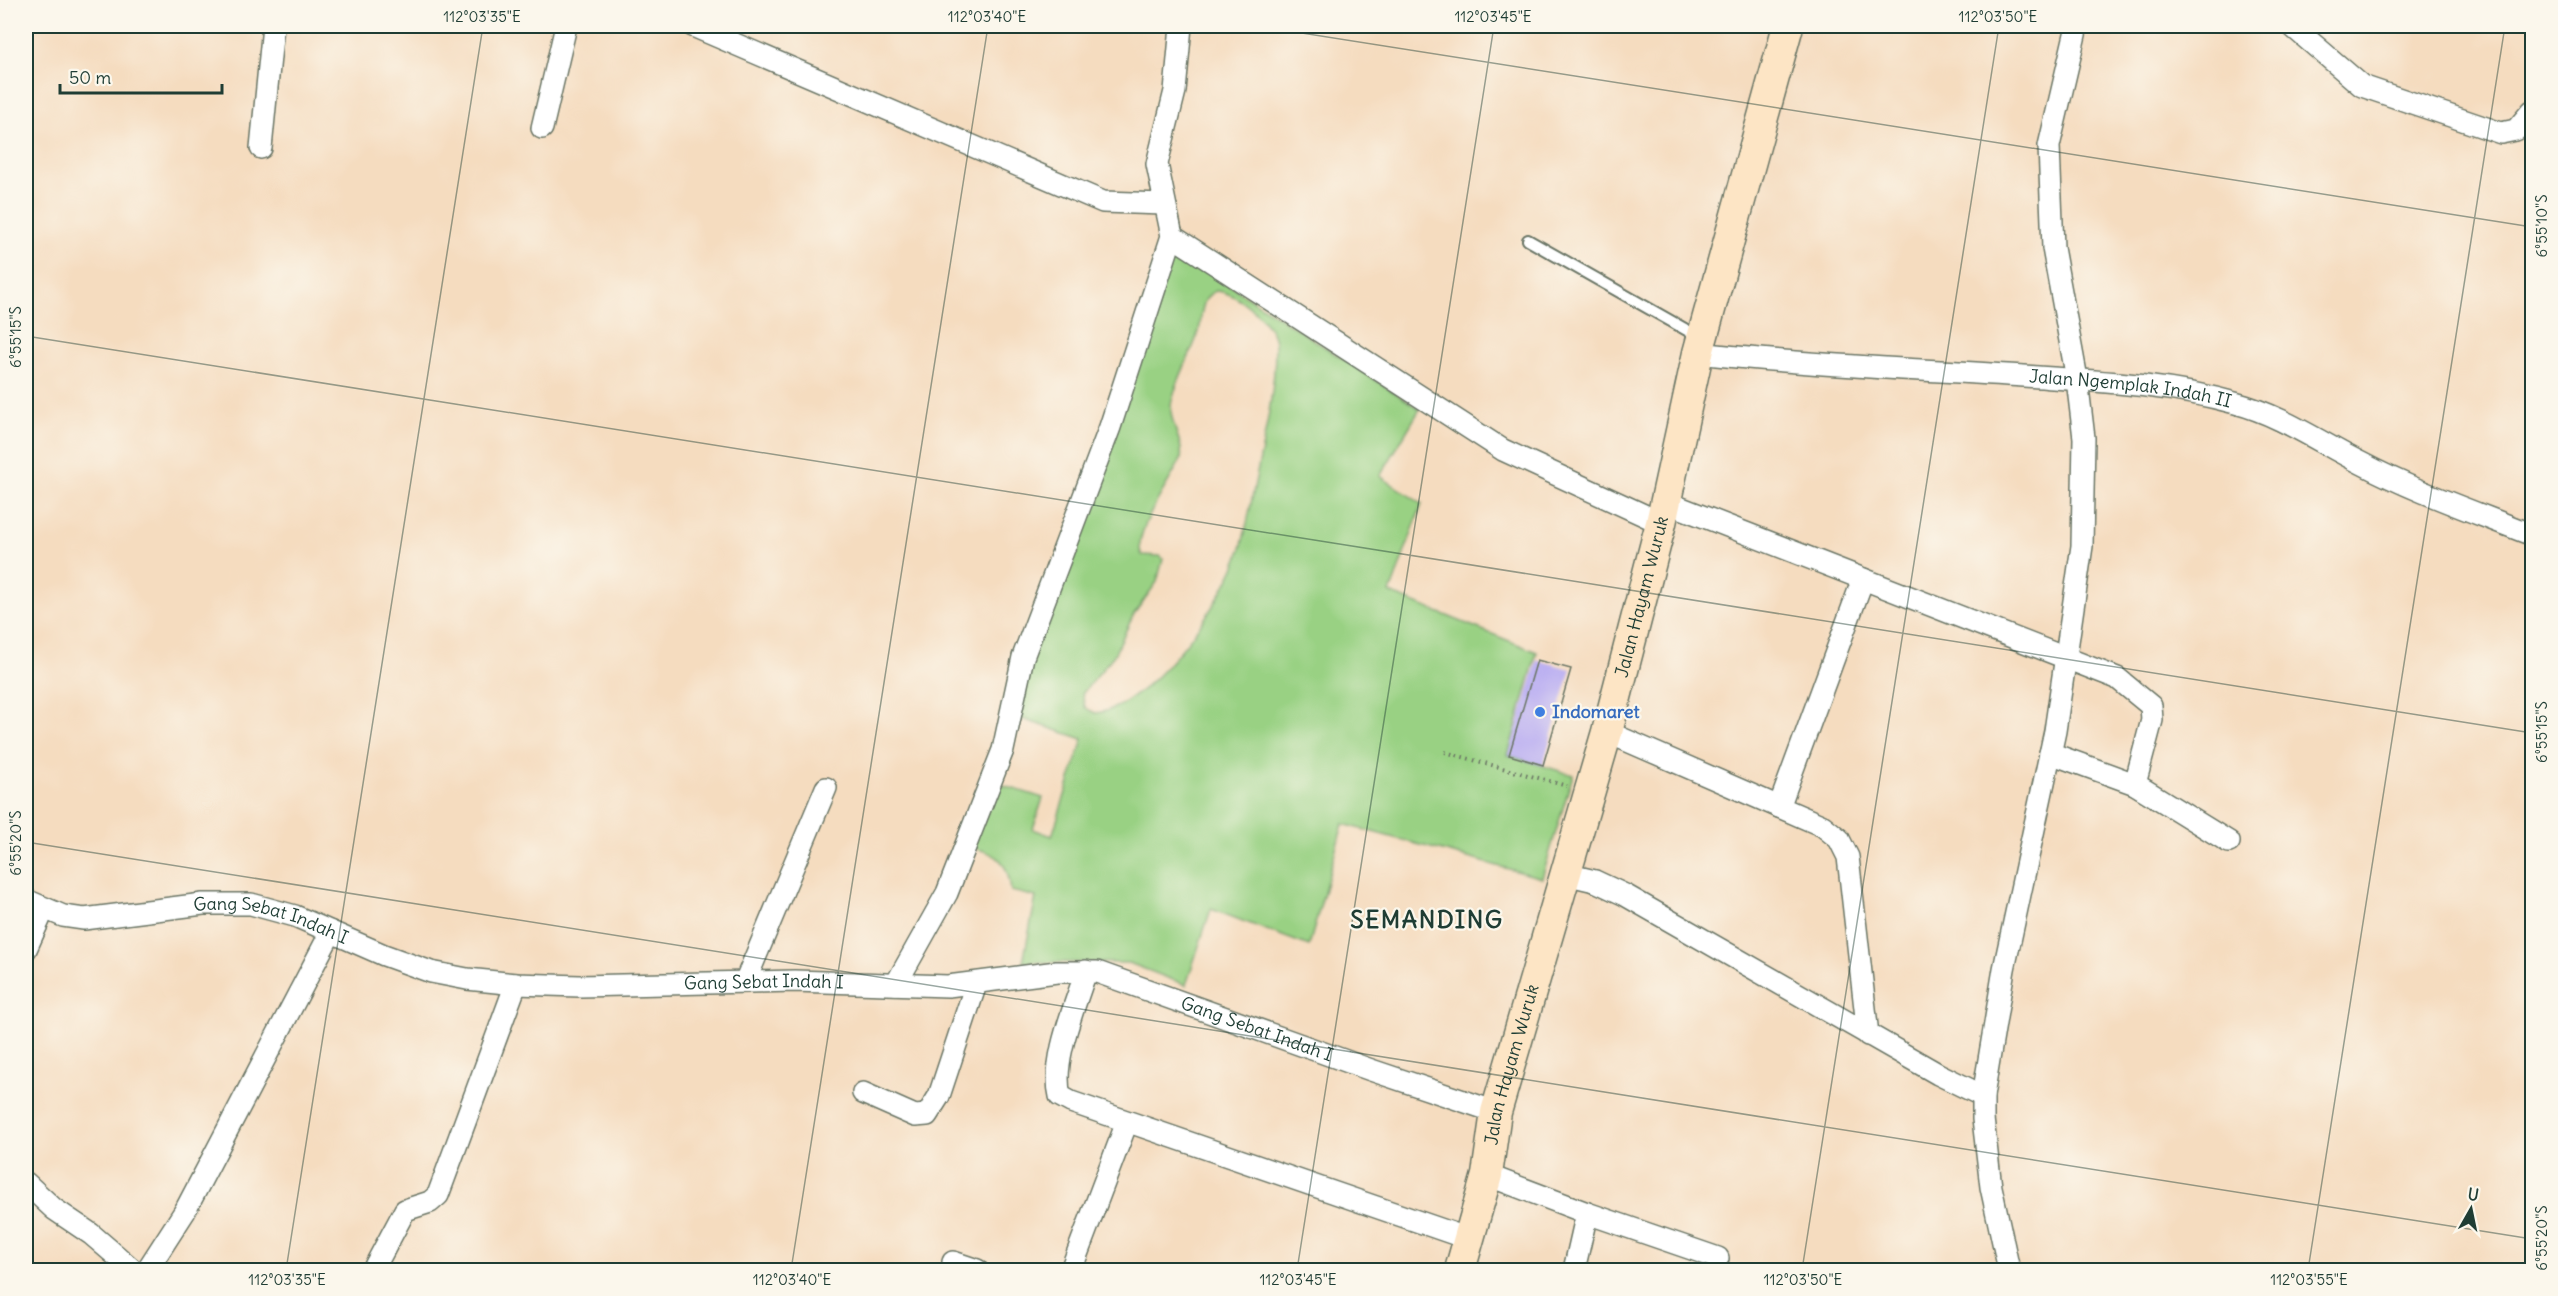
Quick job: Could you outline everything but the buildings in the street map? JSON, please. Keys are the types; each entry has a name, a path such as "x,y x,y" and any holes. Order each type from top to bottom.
{"main road":[{"name":"Jalan Hayam Wuruk","path":"1460,1270 1487,1175 1496,1112 1607,732 1663,512 1700,346 1788,26"}],"street":[{"path":"261,148 273,26"},
{"path":"542,128 566,26"},
{"path":"693,26 1103,202 1164,204"},
{"path":"896,984 947,893 1003,750 1023,657 1110,427 1172,236 1157,164 1175,91 1181,26"},
{"path":"2009,1270 1991,1187 1983,1119 1983,1096 2004,969 2050,753 2082,546 2084,438 2077,380 2053,248 2049,146 2077,26"},
{"path":"2292,26 2362,86 2508,131 2532,111"},
{"path":"1172,236 1503,450 1663,512 1863,579 2117,678 2151,705 2152,720 2135,784"},
{"name":"Jalan Ngemplak Indah II","path":"1700,346 2077,380 2189,393 2266,413 2310,434 2361,463 2441,500 2532,535"},
{"path":"1779,807 1863,579"},
{"path":"1607,732 1823,826 1839,839 1848,857 1868,1035"},
{"path":"2050,753 2135,784 2229,842"},
{"path":"746,982 826,788"},
{"path":"1565,874 1595,881 1625,895 1868,1035 1983,1096"},
{"name":"Gang Sebat Indah I","path":"35,905 63,916 84,919 235,902 280,911 431,972 467,979 516,984 569,986 746,982 948,986 1058,972 1086,971 1120,978 1371,1070 1496,1112"},
{"path":"26,950 35,905"},
{"path":"147,1270 185,1211 331,932"},
{"path":"1086,971 1058,1063 1056,1083 1060,1096 1127,1122 1469,1239"},
{"path":"373,1270 405,1210 430,1202 438,1195 516,984"},
{"path":"863,1093 915,1116 927,1115 939,1096 976,984"},
{"path":"1071,1270 1127,1122"},
{"path":"1487,1175 1587,1213 1718,1258"},
{"path":"26,1183 54,1209 91,1234 133,1270"},
{"path":"1574,1270 1587,1213"},
{"path":"953,1262 977,1270"}],"lane":[{"path":"1528,240 1700,346"}],"path":[{"path":"1445,752 1588,792"}],"green space":[{"path":"1174,249 1420,409 1380,476 1422,504 1390,593 1537,652 1508,755 1573,775 1542,878 1343,824 1309,946 1211,909 1186,985 1129,963 1023,962 1036,897 1011,891 1006,870 998,858 964,845 993,782 1043,798 1033,829 1052,836 1083,739 1016,717 1026,655","holes":["1216,291 1243,302 1253,310 1268,326 1275,343 1274,378 1269,413 1241,549 1216,601 1180,652 1136,694 1115,708 1094,713 1085,707 1082,694 1114,655 1134,614 1157,582 1163,559 1160,556 1142,555 1140,546 1142,535 1154,507 1181,459 1171,405 1199,331 1204,302"]}],"place":[{"name":"Indomaret","path":"1540,712"}],"district":[{"name":"SEMANDING","path":"1427,920"}]}
